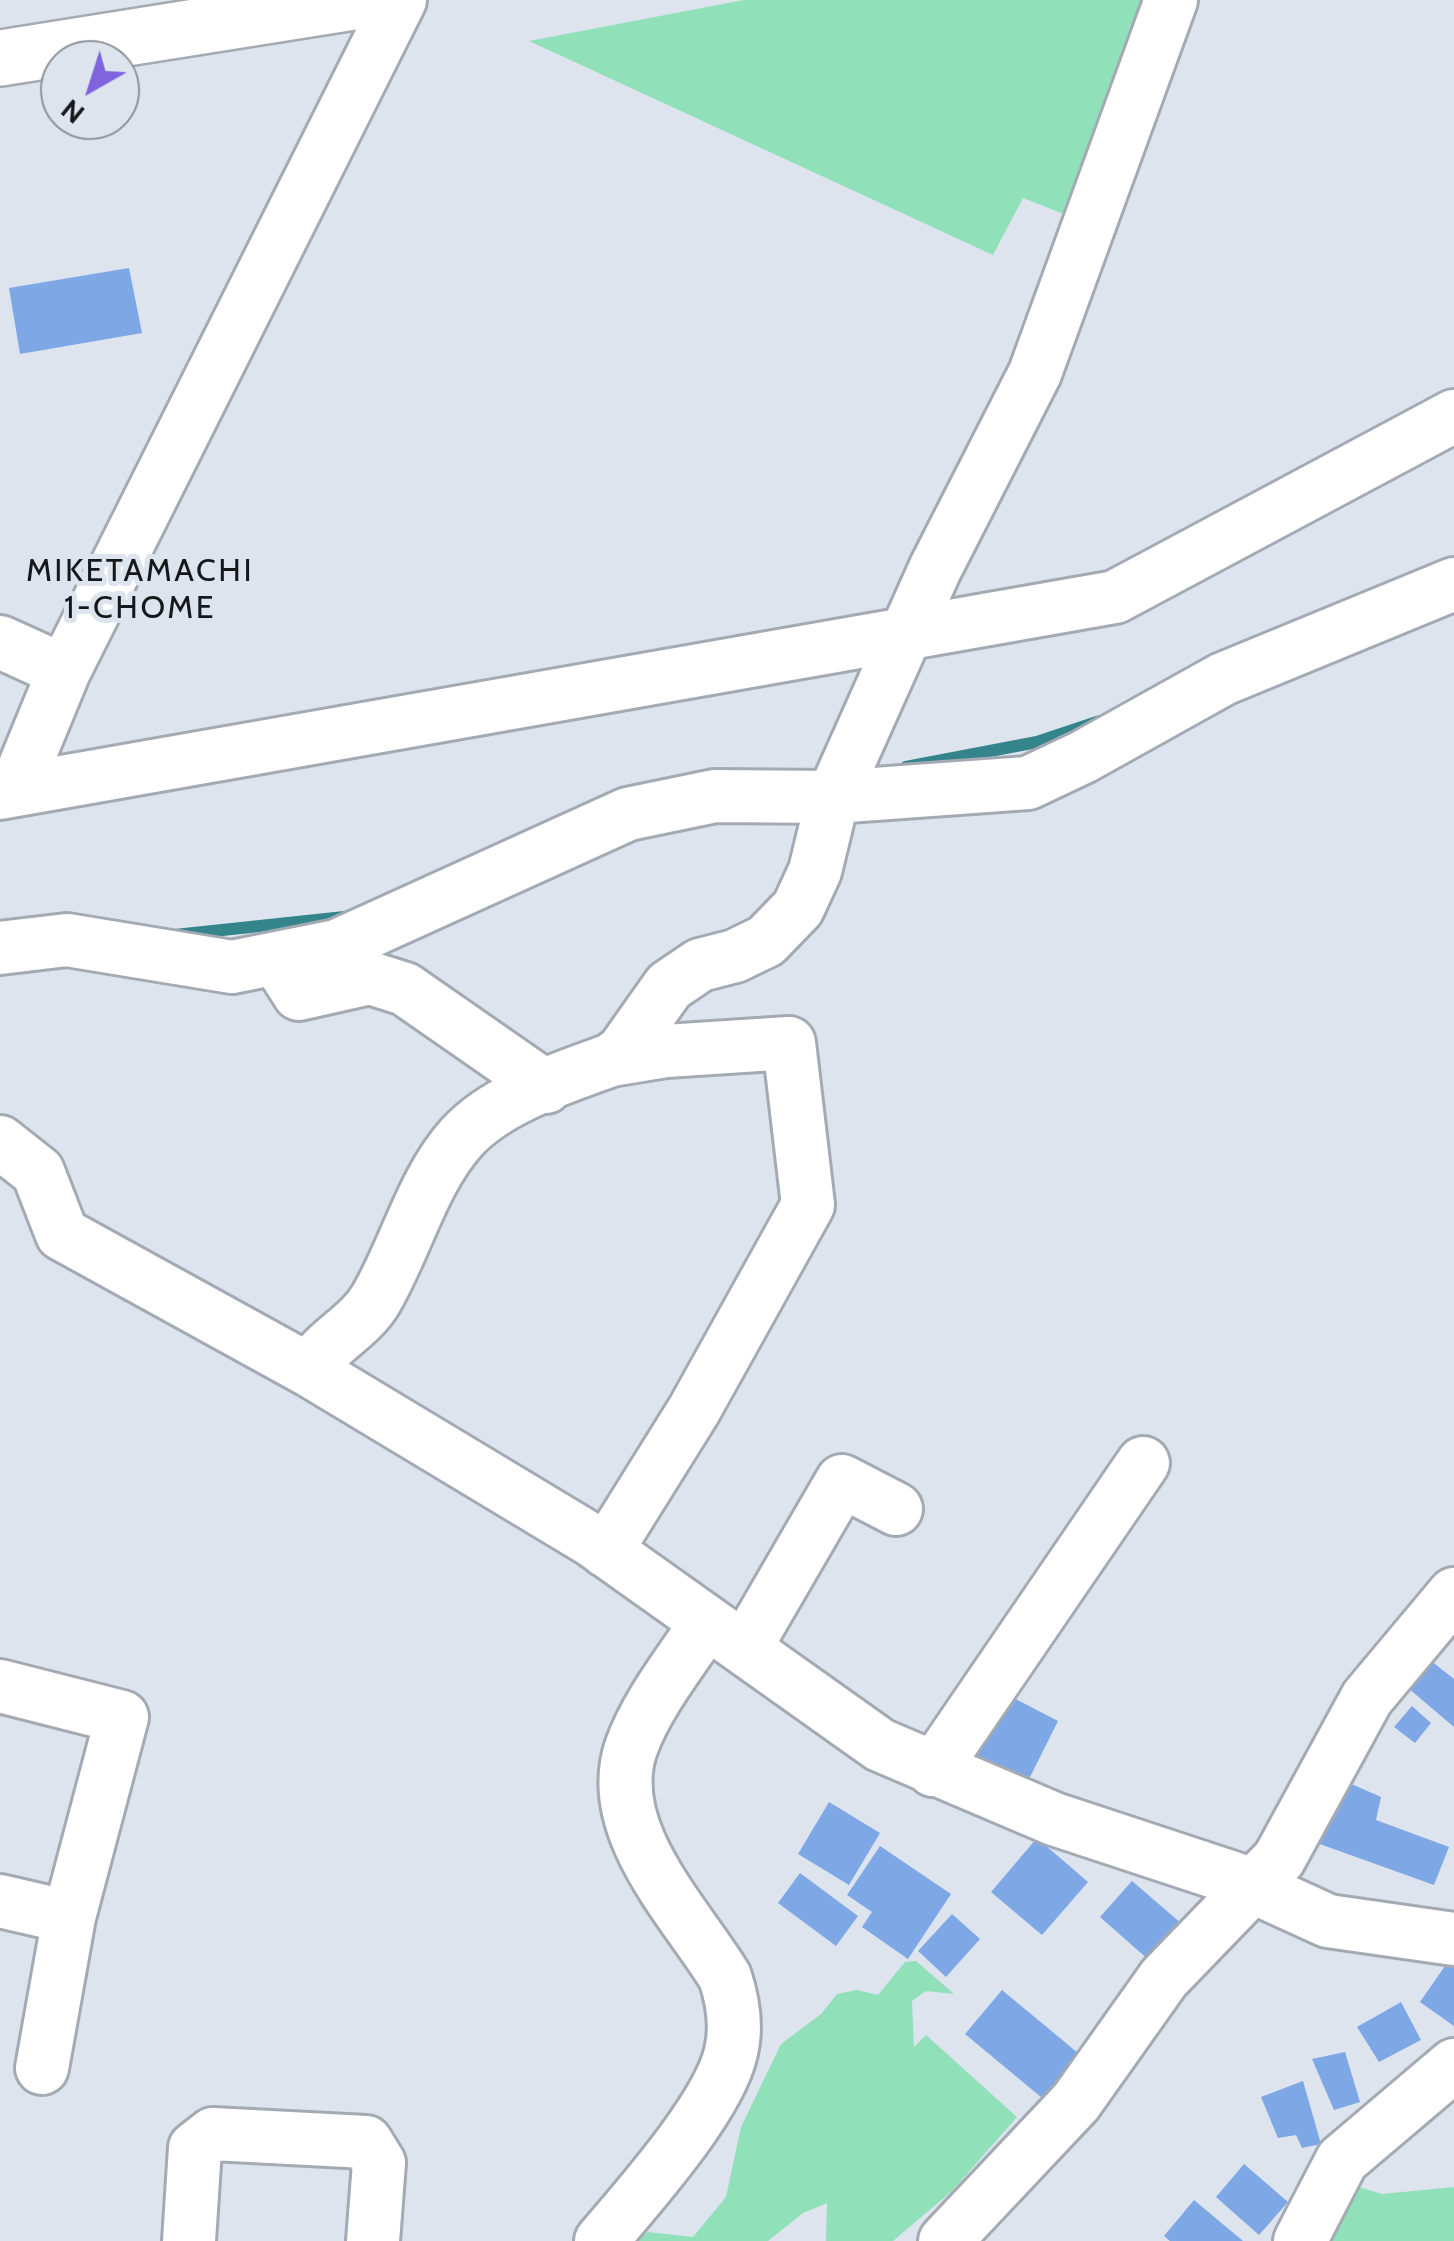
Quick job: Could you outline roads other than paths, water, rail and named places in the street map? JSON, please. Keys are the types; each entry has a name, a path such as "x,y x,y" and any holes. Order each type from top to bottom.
{"main road":[{"path":"0,58 366,0"}],"street":[{"path":"8,792 64,671 400,0"},
{"path":"611,1060 669,986 700,965 734,956 766,941 798,908 815,872 834,797 906,636 1036,373 1171,0"},
{"path":"8,792 1115,597 1454,416"},
{"path":"0,948 68,940 232,967 278,960 338,946 628,814 715,796 834,797 1028,783 1083,758 1224,679 1454,584"},
{"path":"0,642 64,671"},
{"path":"278,960 299,994 370,978 405,989 546,1088"},
{"path":"309,1370 318,1355 372,1305 460,1139 494,1110 611,1060 666,1051 789,1044 808,1204 694,1410 606,1551"},
{"path":"0,1142 38,1172 62,1234 309,1370 606,1551 860,1733 933,1770 1070,1825 1253,1885 1328,1921 1454,1939"},
{"path":"933,1770 1144,1462"},
{"path":"601,2241 702,2109 731,2054 732,2000 725,1976 642,1850 629,1811 626,1781 630,1751 640,1727 726,1635 842,1482 896,1509"},
{"path":"945,2241 1046,2138 1164,1978 1289,1844 1366,1698 1454,1594"},
{"path":"0,1686 122,1718 68,1917 42,2068"},
{"path":"0,1900 68,1917"},
{"path":"1300,2241 1342,2160 1454,2066"},
{"path":"189,2241 195,2148 213,2134 366,2142 380,2163 373,2241"}],"waterway":[{"path":"906,767 1037,742 1100,721"},
{"path":"175,935 354,916"}],"district":[{"name":"MIKETAMACHI 1-CHOME","path":"140,590"}]}
